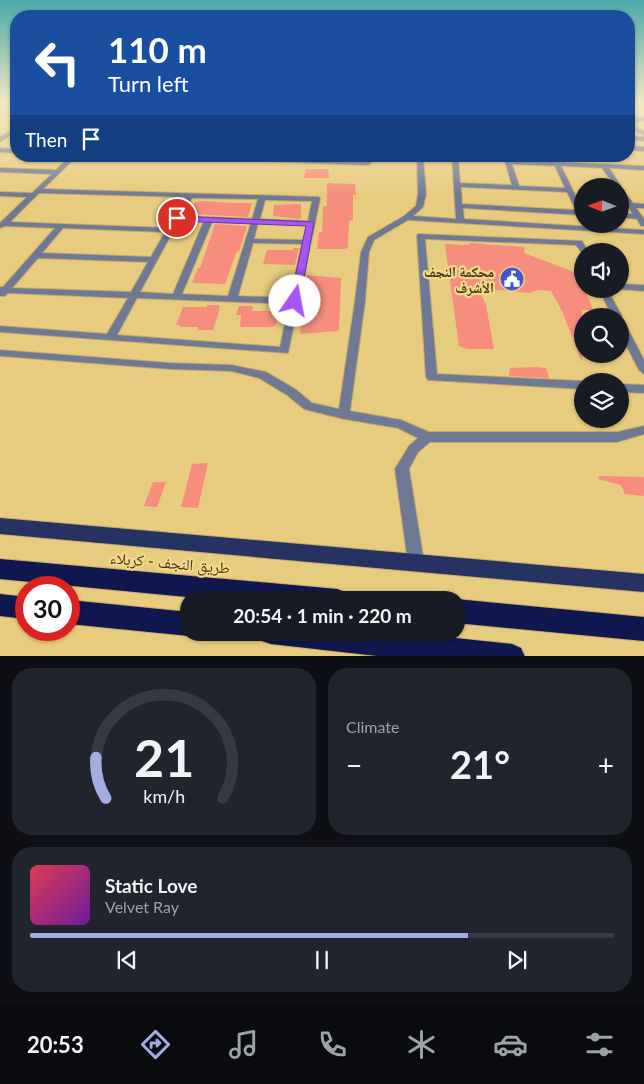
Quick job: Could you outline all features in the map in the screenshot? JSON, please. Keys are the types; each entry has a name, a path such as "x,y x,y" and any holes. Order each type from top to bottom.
{"highway":[{"name":"طريق النجف - کربلاء","path":"0,569 239,591"},
{"path":"0,605 15,607"},
{"path":"465,612 644,629"},
{"path":"80,613 180,623"},
{"path":"361,641 512,656"}],"main road":[{"path":"0,526 644,583"}],"street":[{"path":"2,225 68,162"},
{"path":"341,162 368,162"},
{"path":"344,415 365,252 371,239 407,218 419,207 422,194 420,162"},
{"path":"455,162 460,221"},
{"path":"509,162 516,188"},
{"path":"537,162 644,168"},
{"path":"557,164 574,198"},
{"path":"604,166 612,178"},
{"path":"0,170 58,172"},
{"path":"457,185 570,190"},
{"path":"0,194 36,193 316,199 284,352 0,329"},
{"path":"110,338 189,196"},
{"path":"232,299 262,198"},
{"path":"629,202 644,224"},
{"path":"631,205 644,206"},
{"path":"459,206 574,213"},
{"path":"629,216 638,216"},
{"path":"177,218 311,224"},
{"path":"407,218 644,232"},
{"path":"176,297 209,219"},
{"path":"2,225 170,230"},
{"path":"2,292 61,226"},
{"path":"574,385 432,376 420,236 580,243"},
{"path":"249,241 308,242"},
{"path":"36,255 153,260"},
{"path":"629,287 644,288"},
{"path":"2,292 295,301"},
{"path":"629,341 644,370"},
{"path":"0,353 170,366 231,368 262,375 291,392 308,406 344,415 401,424 426,437 617,437 644,430"},
{"path":"629,388 644,389"},
{"path":"416,562 402,469 413,449 426,437"}],"building":[{"path":"306,169 328,169 329,178 304,178"},
{"path":"327,183 355,184 356,195 353,195 353,220 349,221 348,247 345,249 317,249 319,232 322,232 323,207 327,206"},
{"path":"195,202 252,203 248,217 189,214"},
{"path":"301,204 301,218 273,216 274,205"},
{"path":"215,224 247,226 239,252 237,251 225,284 192,283 198,268 200,268"},
{"path":"469,243 525,247 524,253 574,272 574,298 588,298 592,308 574,308 574,342 562,311 551,291 536,290 530,293 478,288 486,305 494,349 467,349 459,346 445,244 469,245"},
{"path":"293,248 299,248 295,265 263,264 267,250 293,250"},
{"path":"307,275 341,278 339,331 300,334"},
{"path":"207,305 219,305 220,308 213,330 197,330 198,327 179,327 180,325 176,325 183,307 207,307"},
{"path":"239,306 253,306 252,311 278,311 276,325 272,327 240,327 241,315 236,315"},
{"path":"510,368 546,368 549,378 509,376"},
{"path":"208,463 198,508 181,507 192,464"},
{"path":"599,476 644,477 644,496 625,494 621,485 598,479"},
{"path":"153,482 166,482 157,507 144,506"}],"place":[{"name":"محكمة النجف الأشرف","path":"512,279"}],"route":[{"path":"177,218 311,224 295,301"}]}
